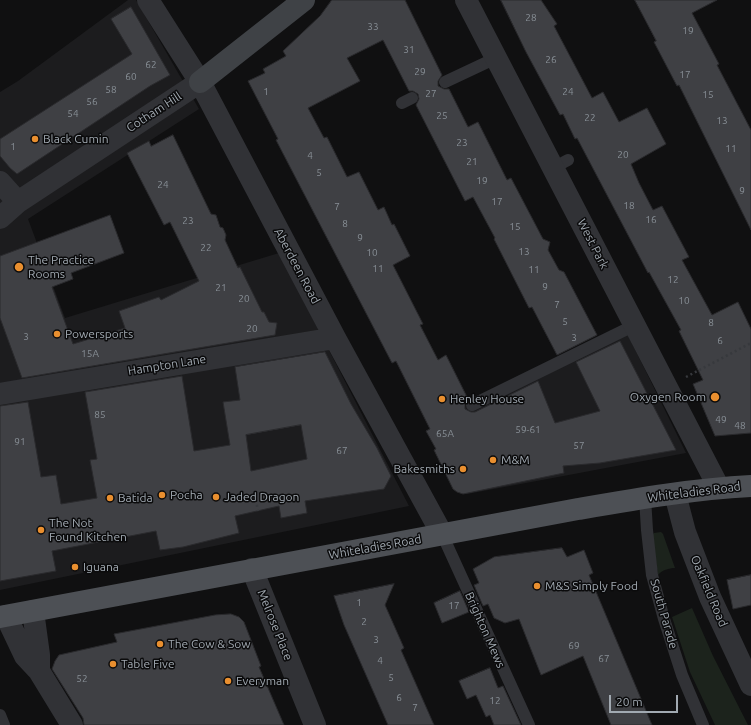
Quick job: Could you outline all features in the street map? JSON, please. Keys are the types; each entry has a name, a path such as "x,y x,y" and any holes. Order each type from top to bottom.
{"main road":[{"name":"Whiteladies Road","path":"3,617 252,569 645,498 719,488 751,486"}],"street":[{"name":"Aberdeen Road","path":"148,0 200,82 335,338 442,534"},
{"name":"Cotham Hill","path":"8,211 200,82 304,0"},
{"name":"West Park","path":"466,0 496,58 560,164 634,325 719,488"},
{"path":"0,182 8,211"},
{"name":"Hampton Lane","path":"0,394 335,338"},
{"name":"Oakfield Road","path":"675,494 685,532 710,597 745,658 751,685"},
{"name":"Melrose Place","path":"252,569 315,725"},
{"path":"33,610 39,654 39,671"},
{"path":"3,617 25,656 39,671 72,725"}],"lane":[{"path":"445,82 496,58"},
{"path":"472,405 634,325"},
{"name":"South Parade","path":"645,498 652,576 662,596 682,675 703,725"},
{"name":"Brighton Mews","path":"442,534 528,725"},
{"path":"0,715 4,725"}],"path":[{"path":"667,387 751,342"},
{"path":"255,495 258,511"}],"shaded area":[{"path":"128,0 136,0 199,109 28,219 65,318 279,253 409,506 0,590 0,92 18,81"},
{"path":"625,329 686,453 467,494 430,425"},
{"path":"661,532 675,568 670,568 658,575 652,535 654,533"},
{"path":"692,608 713,656 748,725 715,725 690,672 672,617"}],"building":[{"path":"332,0 405,0 442,75 438,81 438,86 444,89 449,89 468,127 478,122 507,180 511,178 543,239 550,242 548,250 559,270 564,272 597,335 557,355 532,307 529,308 473,197 465,201 416,105 419,99 418,94 413,91 409,91 383,40 347,58 360,81 308,108 324,138 327,137 347,177 359,172 378,210 384,207 392,225 394,224 410,256 393,265 423,324 420,325 438,360 446,355 468,399 465,404 465,409 475,412 538,381 555,423 600,411 576,362 620,341 676,450 600,463 563,466 564,473 463,494 453,489 434,450 436,449 426,431 430,429 396,361 392,363 276,140 278,139 248,81 265,73 263,69 286,56 283,51 320,16"},
{"path":"501,0 541,0 557,24 554,26 592,98 603,92 619,122 647,108 666,144 631,164 653,210 662,206 689,257 682,260 712,315 738,302 751,329 751,433 715,436 693,384 703,380 679,331 681,330 649,272 648,273 577,138 575,139 563,114 560,115 526,52"},
{"path":"635,0 717,0 692,13 751,130 751,230 679,85 677,86 654,42 656,41"},
{"path":"131,7 170,75 150,86 17,174 0,156 0,139 132,54 111,19"},
{"path":"173,135 211,214 216,215 220,227 223,228 226,235 225,240 238,268 240,267 262,312 264,312 269,322 277,323 275,335 22,378 0,318 0,256 110,215 124,253 71,273 73,279 52,287 73,344 125,328 119,311 159,297 161,300 199,281 170,222 164,225 127,153 149,141 151,146"},
{"path":"325,352 351,404 377,448 391,476 384,489 305,501 307,513 281,518 279,506 235,516 239,533 183,547 160,550 156,531 52,551 56,571 0,581 0,406 28,402 41,477 56,475 61,504 97,498 90,460 97,459 85,392 182,376 194,451 230,445 223,402 240,400 235,367","holes":["301,425 307,459 251,471 246,435"]},
{"path":"562,548 567,557 584,550 593,573 589,575 652,725 611,725 583,656 541,675 519,619 505,623 494,618 488,604 483,606 474,585 479,583 473,569 494,557"},
{"path":"751,575 751,605 733,609 727,580"},
{"path":"394,584 385,605 404,648 401,650 434,725 388,725 344,625 334,596"},
{"path":"460,591 469,612 442,623 434,603"},
{"path":"231,614 239,617 244,622 261,666 259,667 284,725 84,725 83,718 52,669 59,655 117,642 114,634 215,615"},
{"path":"490,668 498,688 503,686 521,725 494,725 490,715 486,717 476,695 467,699 459,681"}],"place":[{"name":"Black Cumin","path":"35,139"},
{"name":"The Practice Rooms","path":"19,267"},
{"name":"Powersports","path":"57,334"},
{"name":"Oxygen Room","path":"715,397"},
{"name":"Henley House","path":"442,399"},
{"name":"M&M","path":"493,460"},
{"name":"Bakesmiths","path":"463,469"},
{"name":"Pocha","path":"162,495"},
{"name":"Jaded Dragon","path":"216,497"},
{"name":"Batida","path":"110,498"},
{"name":"The Not Found Kitchen","path":"41,530"},
{"name":"Iguana","path":"75,567"},
{"name":"M&S Simply Food","path":"537,586"},
{"name":"The Cow & Sow","path":"160,644"},
{"name":"Table Five","path":"113,664"},
{"name":"Everyman","path":"228,681"}]}
